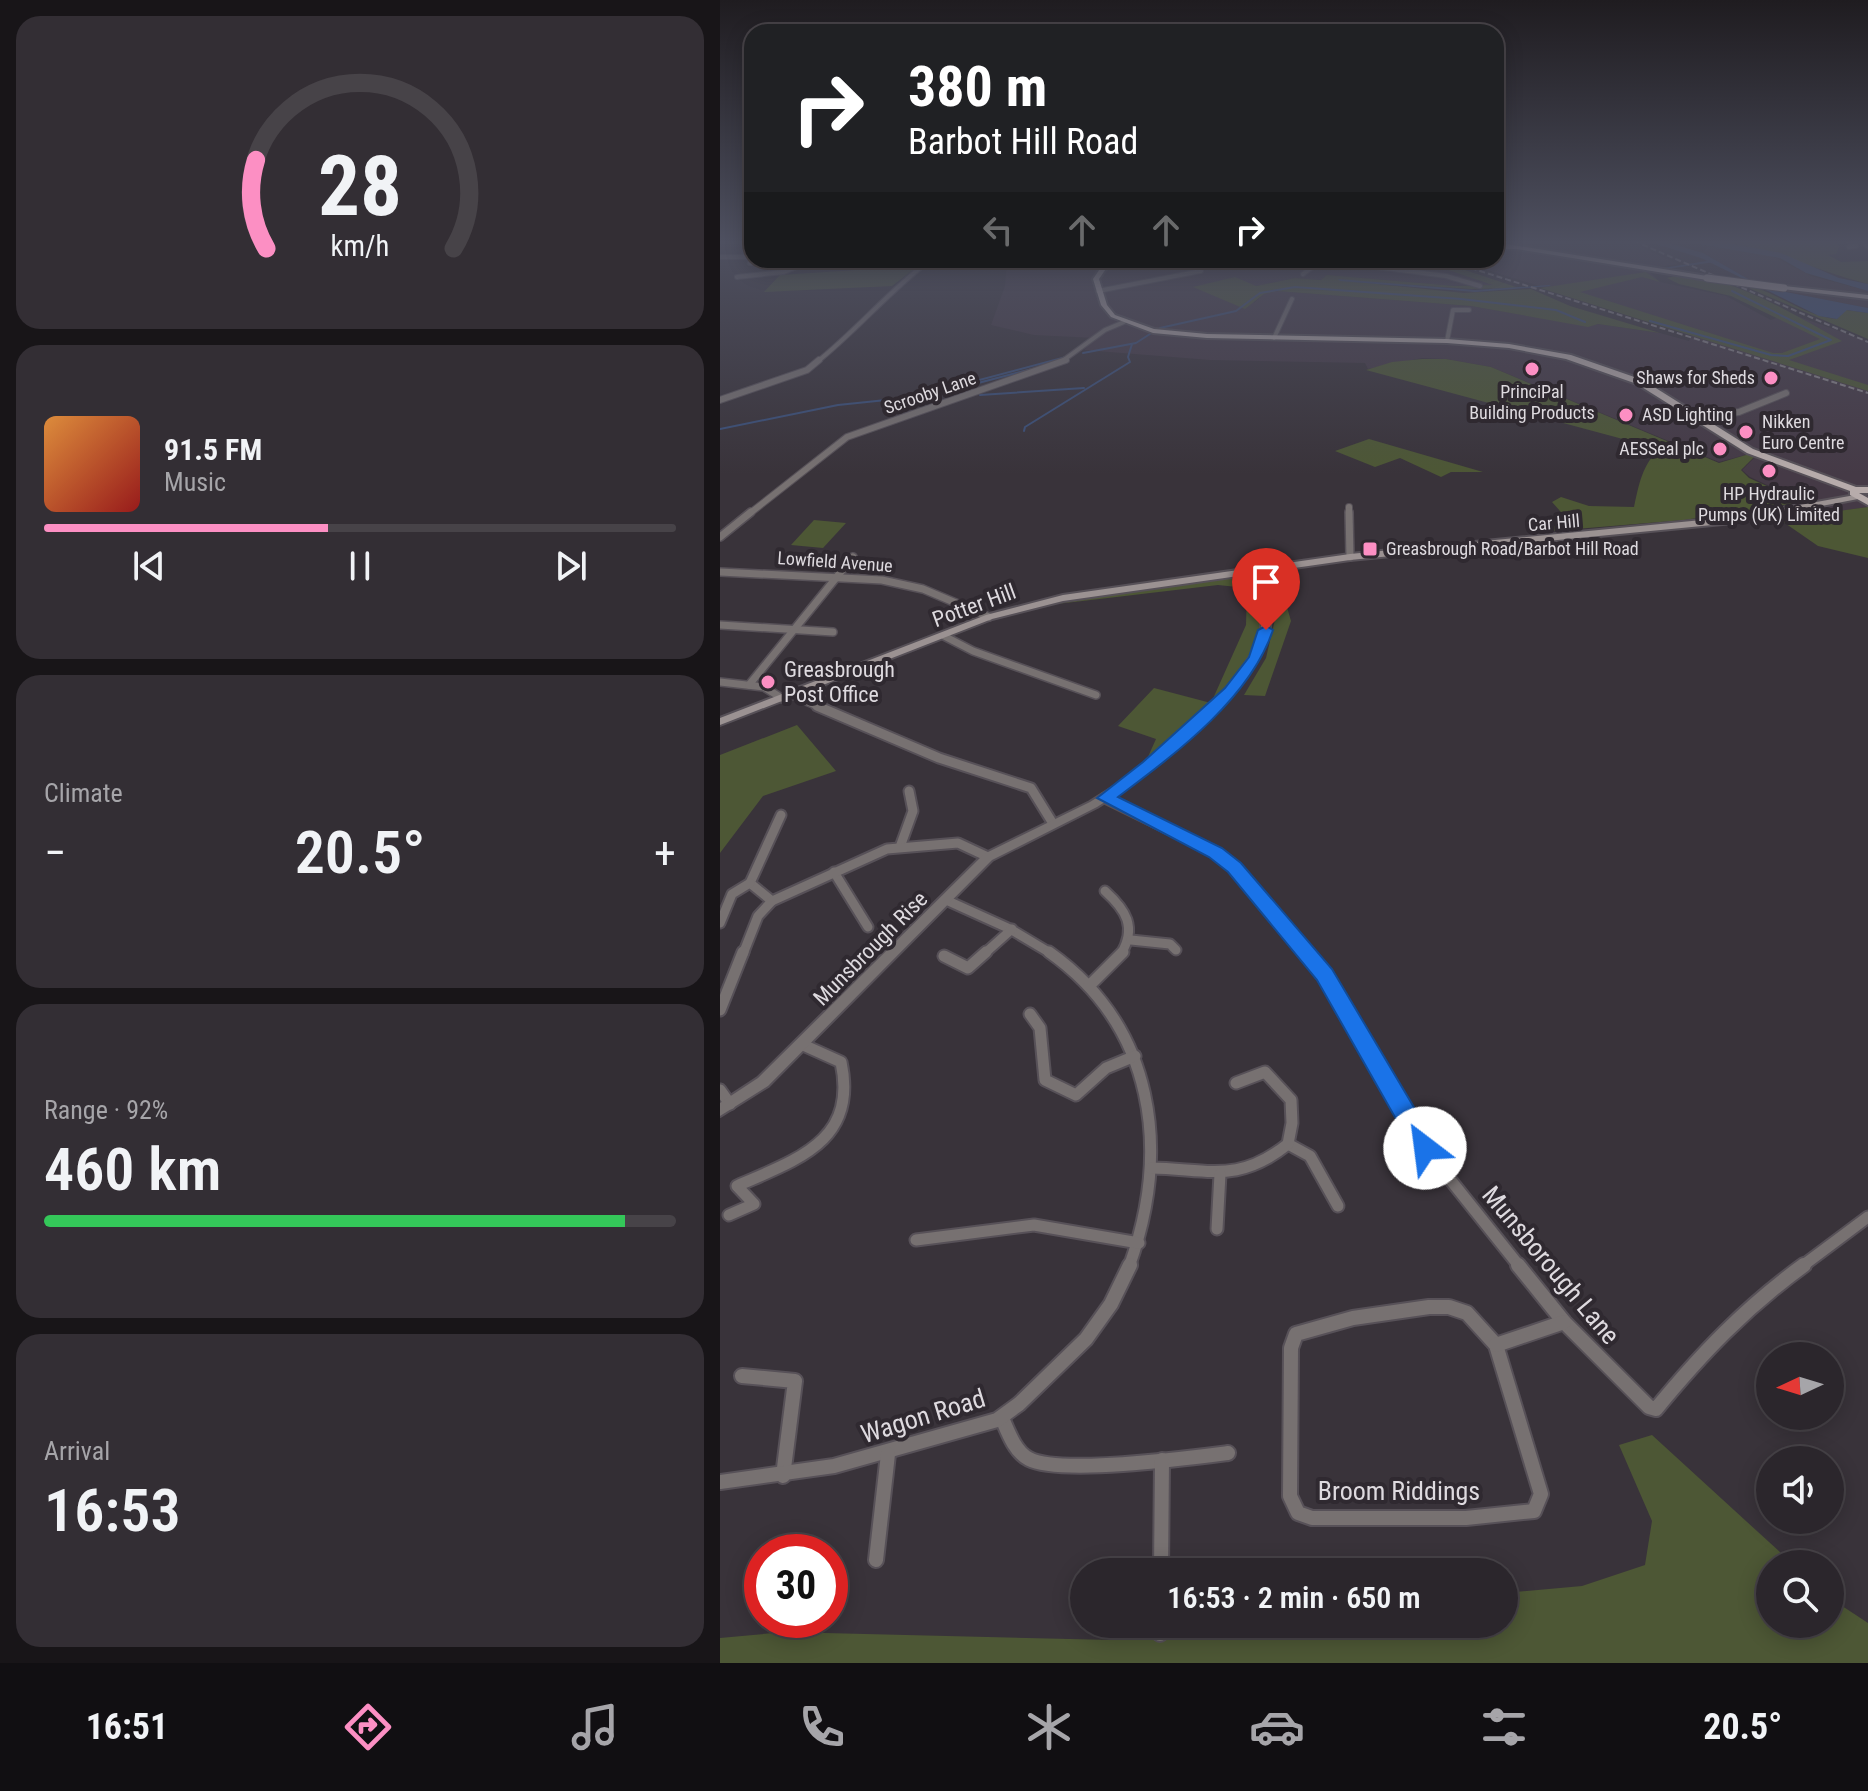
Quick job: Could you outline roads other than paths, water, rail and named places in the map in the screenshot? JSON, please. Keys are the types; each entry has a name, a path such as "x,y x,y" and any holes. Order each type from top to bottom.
{"main road":[{"path":"1120,319 1169,333 1447,341 1530,349 1599,366 1652,389 1750,451 1868,502"},
{"path":"1855,494 1868,490"},
{"name":"Car Hill","path":"1253,570 1350,557 1680,526 1855,494"},
{"name":"Potter Hill","path":"720,722 989,617 1063,598 1253,570"}],"street":[{"path":"720,400 807,370 863,319"},
{"path":"1274,338 1283,319"},
{"path":"1447,341 1451,319"},
{"name":"Scrooby Lane","path":"720,537 847,437 1071,357 1099,331 1124,322"},
{"path":"1697,419 1739,412 1786,393"},
{"path":"1349,507 1350,557"},
{"path":"749,685 853,557"},
{"name":"Munsbrough Rise","path":"725,1107 763,1082 988,857 1052,822 1105,798 1162,754 1231,691 1261,647 1267,623 1264,600 1253,570"},
{"name":"Lowfield Avenue","path":"720,572 837,577 908,584 989,617"},
{"path":"720,625 833,632"},
{"path":"944,636 973,651 1096,695"},
{"path":"720,684 764,687 939,758 1031,788 1052,822"},
{"path":"900,847 915,808 914,797 909,791"},
{"name":"Munsborough Lane","path":"1105,798 1215,852 1234,867 1325,974 1425,1148 1564,1322 1649,1407 1656,1409 1710,1344 1761,1296 1868,1217"},
{"path":"720,923 732,894 750,883 781,815"},
{"path":"720,1010 758,916 772,901 887,849 958,843 988,857"},
{"path":"834,872 868,927"},
{"path":"750,883 772,901"},
{"path":"1089,986 1117,964 1131,940 1127,914 1105,891"},
{"name":"Wagon Road","path":"720,1482 844,1466 1002,1418 1063,1365 1110,1306 1139,1243 1148,1206 1151,1168 1152,1130 1148,1095 1135,1056 1105,1002 1045,948 1012,929 946,900"},
{"path":"944,956 968,968 1012,929"},
{"path":"1131,940 1170,944 1176,950"},
{"path":"1030,1014 1040,1028 1045,1080 1076,1095 1106,1068 1135,1056"},
{"path":"729,1215 754,1204 737,1186 803,1155 834,1128 843,1113 846,1077 841,1062 801,1044"},
{"path":"1151,1168 1179,1167 1220,1174 1257,1168 1288,1144 1292,1123 1291,1100 1265,1072 1236,1083"},
{"path":"720,1090 725,1107"},
{"path":"1288,1144 1310,1156 1338,1206"},
{"path":"1217,1229 1220,1174"},
{"path":"916,1240 1034,1225 1139,1243"},
{"name":"Broom Riddings","path":"1419,1308 1458,1308 1473,1316 1496,1345 1541,1494 1534,1511 1466,1518 1312,1518 1298,1513 1290,1496 1291,1348 1296,1334 1315,1324 1419,1308"},
{"path":"1496,1345 1564,1322"},
{"path":"742,1376 795,1381 783,1476"},
{"path":"1002,1418 1015,1444 1031,1461 1053,1465 1162,1460 1228,1453"},
{"path":"876,1560 888,1454"},
{"path":"1161,1558 1162,1460"}],"waterway":[{"path":"1160,328 1202,319"},
{"path":"1577,319 1585,322"},
{"path":"1650,321 1771,355 1788,356 1831,340 1788,319"},
{"path":"1083,353 1136,343 1150,334"},
{"path":"1024,431 1025,427 1130,362 1128,357 1132,344"},
{"path":"720,429 838,405 915,397 1066,357"},
{"path":"978,383 1032,369"},
{"path":"980,395 1084,388"}],"railway":[{"path":"1631,319 1868,393"},
{"path":"1814,319 1868,342"}],"place":[{"name":"PrinciPal Building Products","path":"1532,369"},
{"name":"Shaws for Sheds","path":"1771,378"},
{"name":"ASD Lighting","path":"1626,415"},
{"name":"Nikken Euro Centre","path":"1746,432"},
{"name":"AESSeal plc","path":"1720,449"},
{"name":"HP Hydraulic Pumps (UK) Limited","path":"1769,471"},
{"name":"Greasbrough Road/Barbot Hill Road","path":"1370,549"},
{"name":"Greasbrough Post Office","path":"768,682"}]}
